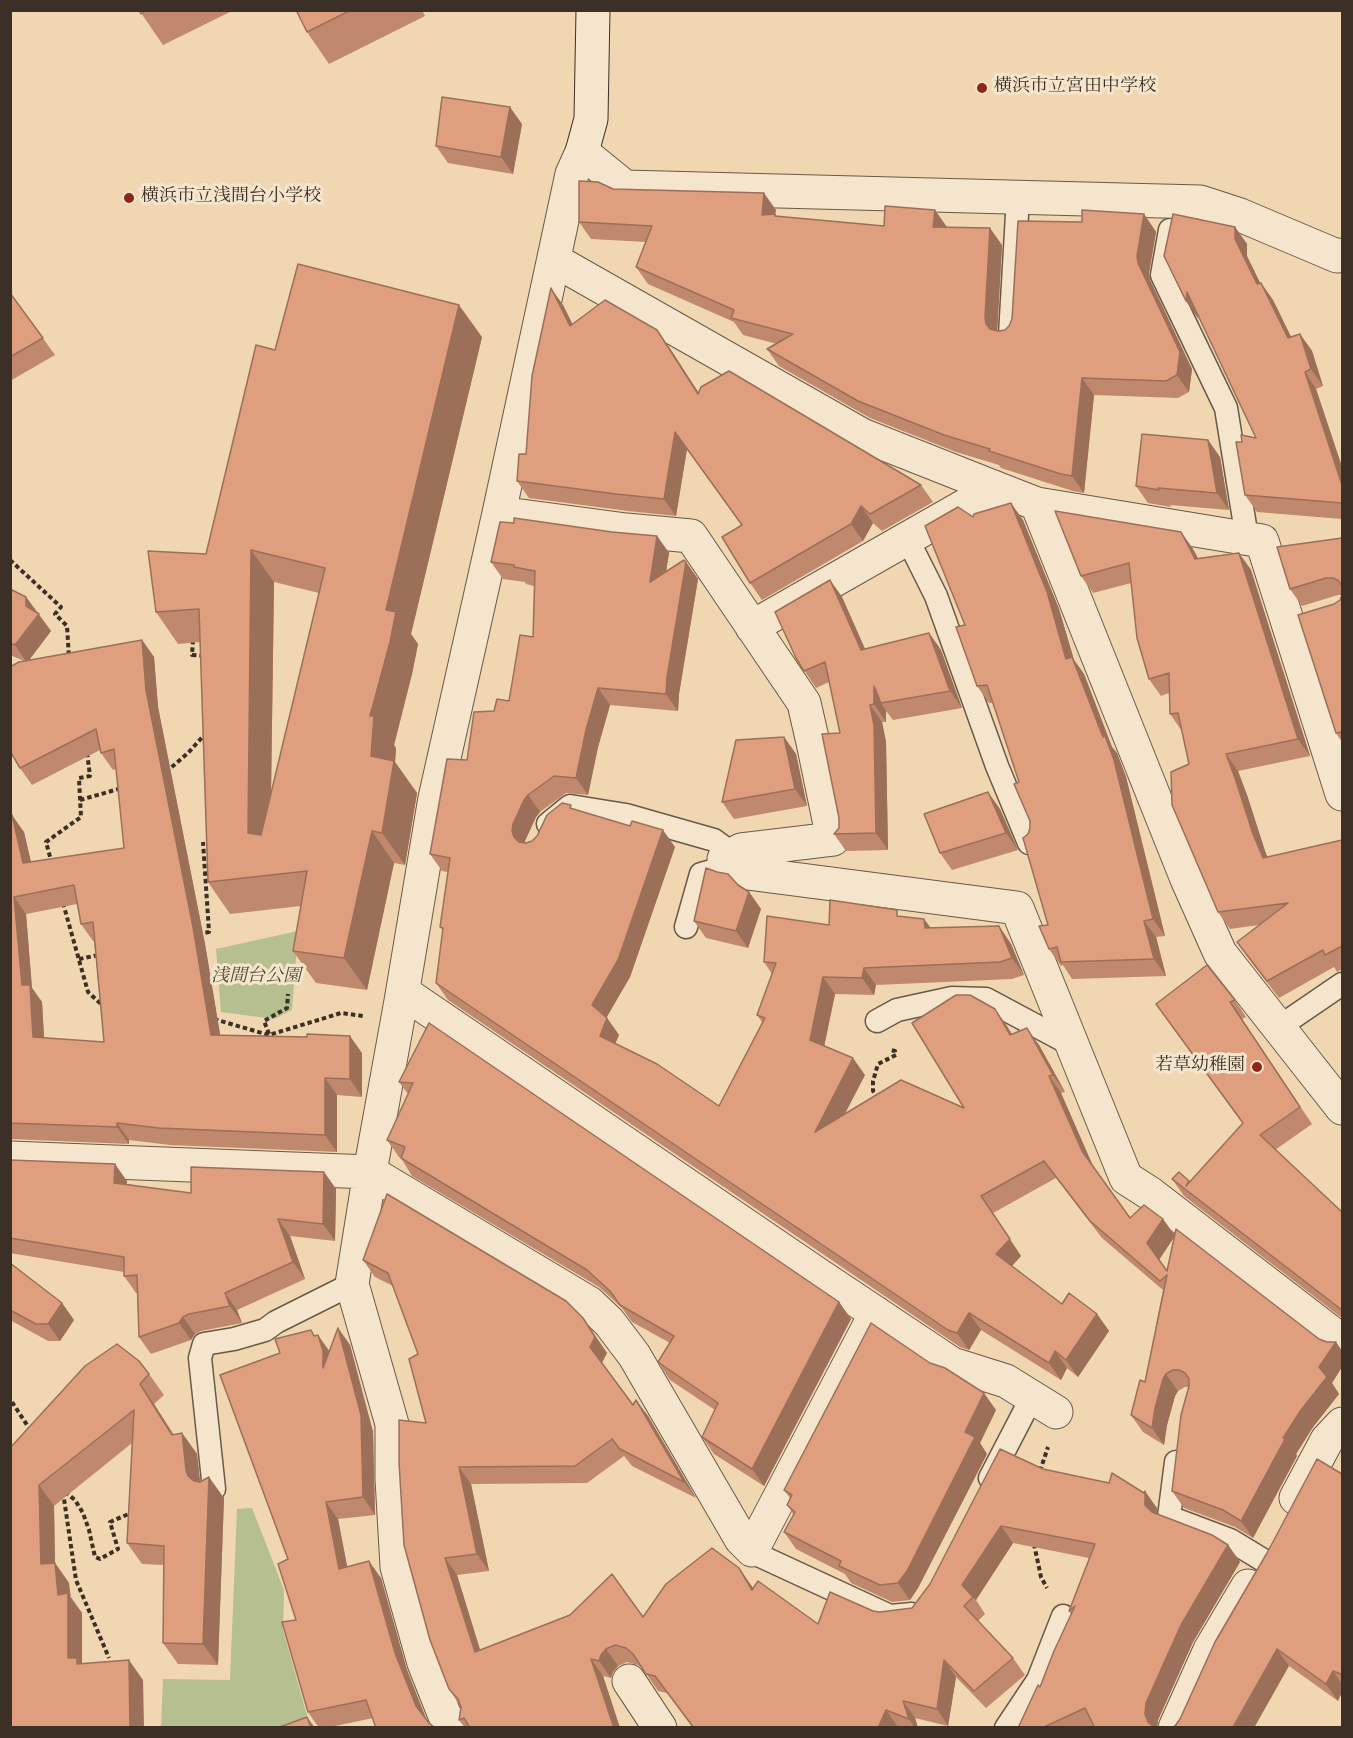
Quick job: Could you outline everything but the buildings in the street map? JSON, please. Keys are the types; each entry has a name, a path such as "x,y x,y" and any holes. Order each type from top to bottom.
{"street":[{"path":"455,1728 446,1716 424,1662 397,1567 392,1479 392,1424 352,1284 435,798 572,174 582,152 591,119 593,10"},
{"path":"582,152 626,188 1200,202 1240,215 1337,256 1342,255"},
{"path":"554,260 862,435 1037,504 1262,541 1299,621 1342,794"},
{"path":"752,627 996,488"},
{"path":"1037,504 1186,879 1220,953 1342,1108"},
{"path":"499,513 691,536 804,703 832,839 741,850 731,860 732,871 1021,897 1072,1045 1126,1178 1151,1194 1342,1341"},
{"path":"402,992 952,1364 1006,1381 1046,1416"},
{"path":"10,1158 370,1172 589,1303 609,1322 634,1355 741,1539 752,1550 876,1313"},
{"path":"1175,1728 1210,1650 1263,1560 1327,1440 1342,1424"},
{"path":"629,1681 660,1728"}],"lane":[{"path":"1010,334 1018,197"},
{"path":"1174,201 1162,276 1226,408 1247,538"},
{"path":"908,538 936,596 997,766 1029,843"},
{"path":"541,839 548,823 570,806 626,814 714,840 731,860 701,874 686,927"},
{"path":"1279,1027 1342,984"},
{"path":"877,1021 897,1010 952,998 986,999 1072,1045"},
{"path":"214,1489 200,1358 204,1344 234,1339 265,1330 276,1322 352,1284"},
{"path":"979,1501 1046,1416"},
{"path":"1179,1440 1169,1517 1230,1540 1263,1560"},
{"path":"752,1550 756,1554 890,1616 917,1614 924,1604"},
{"path":"1006,1728 1038,1680 1063,1616"}],"path":[{"path":"10,560 61,607 55,614 67,626 69,660"},
{"path":"193,634 192,655 207,656 207,667"},
{"path":"163,773 171,769 188,753 207,731"},
{"path":"55,874 45,842 81,817 79,778 90,776 86,741"},
{"path":"80,800 126,787"},
{"path":"198,934 208,932 203,842"},
{"path":"61,895 87,992 104,1007"},
{"path":"79,959 100,955"},
{"path":"269,1035 264,1021 286,1008 288,994"},
{"path":"206,1023 217,1020 269,1035 341,1013"},
{"path":"877,1021 878,1047 895,1051 896,1055 878,1064 873,1081 873,1091 883,1103"},
{"path":"12,1402 36,1438"},
{"path":"1040,1473 1046,1416"},
{"path":"61,1483 76,1580 109,1658"},
{"path":"57,1491 63,1491 75,1500 83,1513 95,1557 100,1558 117,1549 110,1522 142,1509"},
{"path":"1033,1539 1041,1577 1063,1616"}],"green space":[{"name":"浅間台公園","path":"298,931 292,1010 274,1019 221,1012 216,949"},
{"path":"252,1508 284,1590 283,1630 310,1726 306,1728 161,1728 163,1679 230,1680 237,1509"}],"place":[{"name":"横浜市立宮田中学校","path":"982,88"},
{"name":"横浜市立浅間台小学校","path":"129,198"},
{"name":"若草幼稚園","path":"1257,1067"}]}
